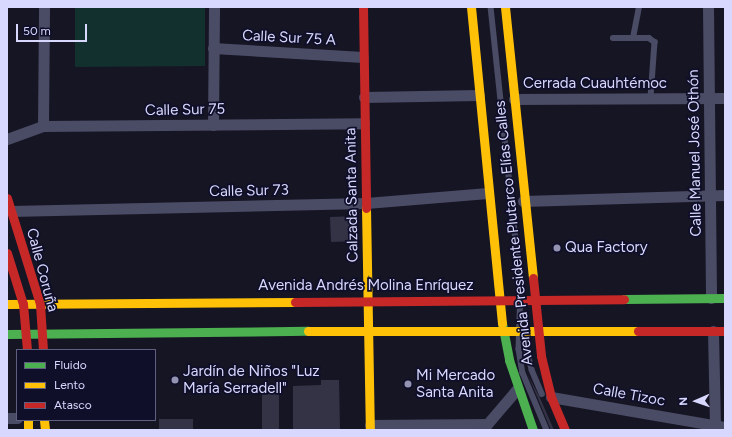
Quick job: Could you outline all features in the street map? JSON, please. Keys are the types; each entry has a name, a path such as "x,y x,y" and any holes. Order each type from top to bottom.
{"main road":[{"name":"Calzada Santa Anita","path":"363,7 370,428"},
{"name":"Avenida Presidente Plutarco Elías Calles","path":"471,7 498,300 503,330 517,388 533,430"},
{"name":"Avenida Presidente Plutarco Elías Calles","path":"505,7 523,201 537,330 542,363 551,397 565,430"},
{"name":"Avenida Presidente Plutarco Elías Calles","path":"506,29 514,7"},
{"name":"Calle Coruña","path":"7,198 40,304 43,349"},
{"name":"Calle Coruña","path":"7,253 23,304 27,334 27,349"},
{"name":"Avenida Andrés Molina Enríquez","path":"7,304 368,299 498,300 725,298"},
{"path":"241,301 241,324"},
{"path":"7,334 43,334 241,324 368,330 725,331"}],"street":[{"path":"43,126 44,7"},
{"path":"213,125 214,7"},
{"name":"Calle Manuel José Othón","path":"708,7 711,298"},
{"name":"Calle Sur 75 A","path":"214,48 363,57"},
{"path":"364,97 479,94"},
{"name":"Cerrada Cuauhtémoc","path":"514,99 725,98"},
{"name":"Calle Sur 75","path":"7,139 43,126 364,123"},
{"name":"Calle Sur 73","path":"11,211 366,203 488,194"},
{"path":"523,201 725,195"},
{"path":"713,331 718,427"},
{"path":"370,428 485,427 517,388"},
{"name":"Calle Tizoc","path":"551,397 718,427"}],"lane":[{"path":"491,7 521,299 522,330 519,349 523,373 547,430"},
{"path":"633,38 639,7"},
{"path":"613,38 649,38 655,42 651,98"},
{"path":"522,330 532,370 557,430"}],"green space":[{"path":"75,7 205,7 205,66 75,67"}],"building":[{"path":"357,216 357,241 331,242 330,217"},
{"path":"528,375 540,398 554,430 551,430"},
{"path":"321,380 339,380 340,429 293,430 293,386 321,385"},
{"path":"262,394 279,394 279,430 262,430"},
{"path":"159,419 193,419 193,430 159,430"}],"traffic: fast":[{"path":"624,299 725,298"},
{"path":"502,323 509,360 533,430"},
{"path":"7,334 308,331"}],"traffic: slow":[{"path":"471,7 502,323"},
{"path":"505,7 533,278"},
{"path":"366,208 370,430"},
{"path":"7,304 295,302"},
{"path":"308,331 638,331"},
{"path":"28,421 28,430"},
{"path":"44,421 45,430"}],"traffic: jam":[{"path":"363,7 366,208"},
{"path":"7,198 40,304 43,349"},
{"path":"7,253 23,304 27,349"},
{"path":"533,278 541,356 551,397 565,430"},
{"path":"295,302 624,299"},
{"path":"638,331 725,331"}],"place":[{"name":"Qua Factory","path":"557,248"},
{"name":"Jardín de Niños \"Luz María Serradell\"","path":"175,380"},
{"name":"Mi Mercado Santa Anita","path":"408,384"}]}
